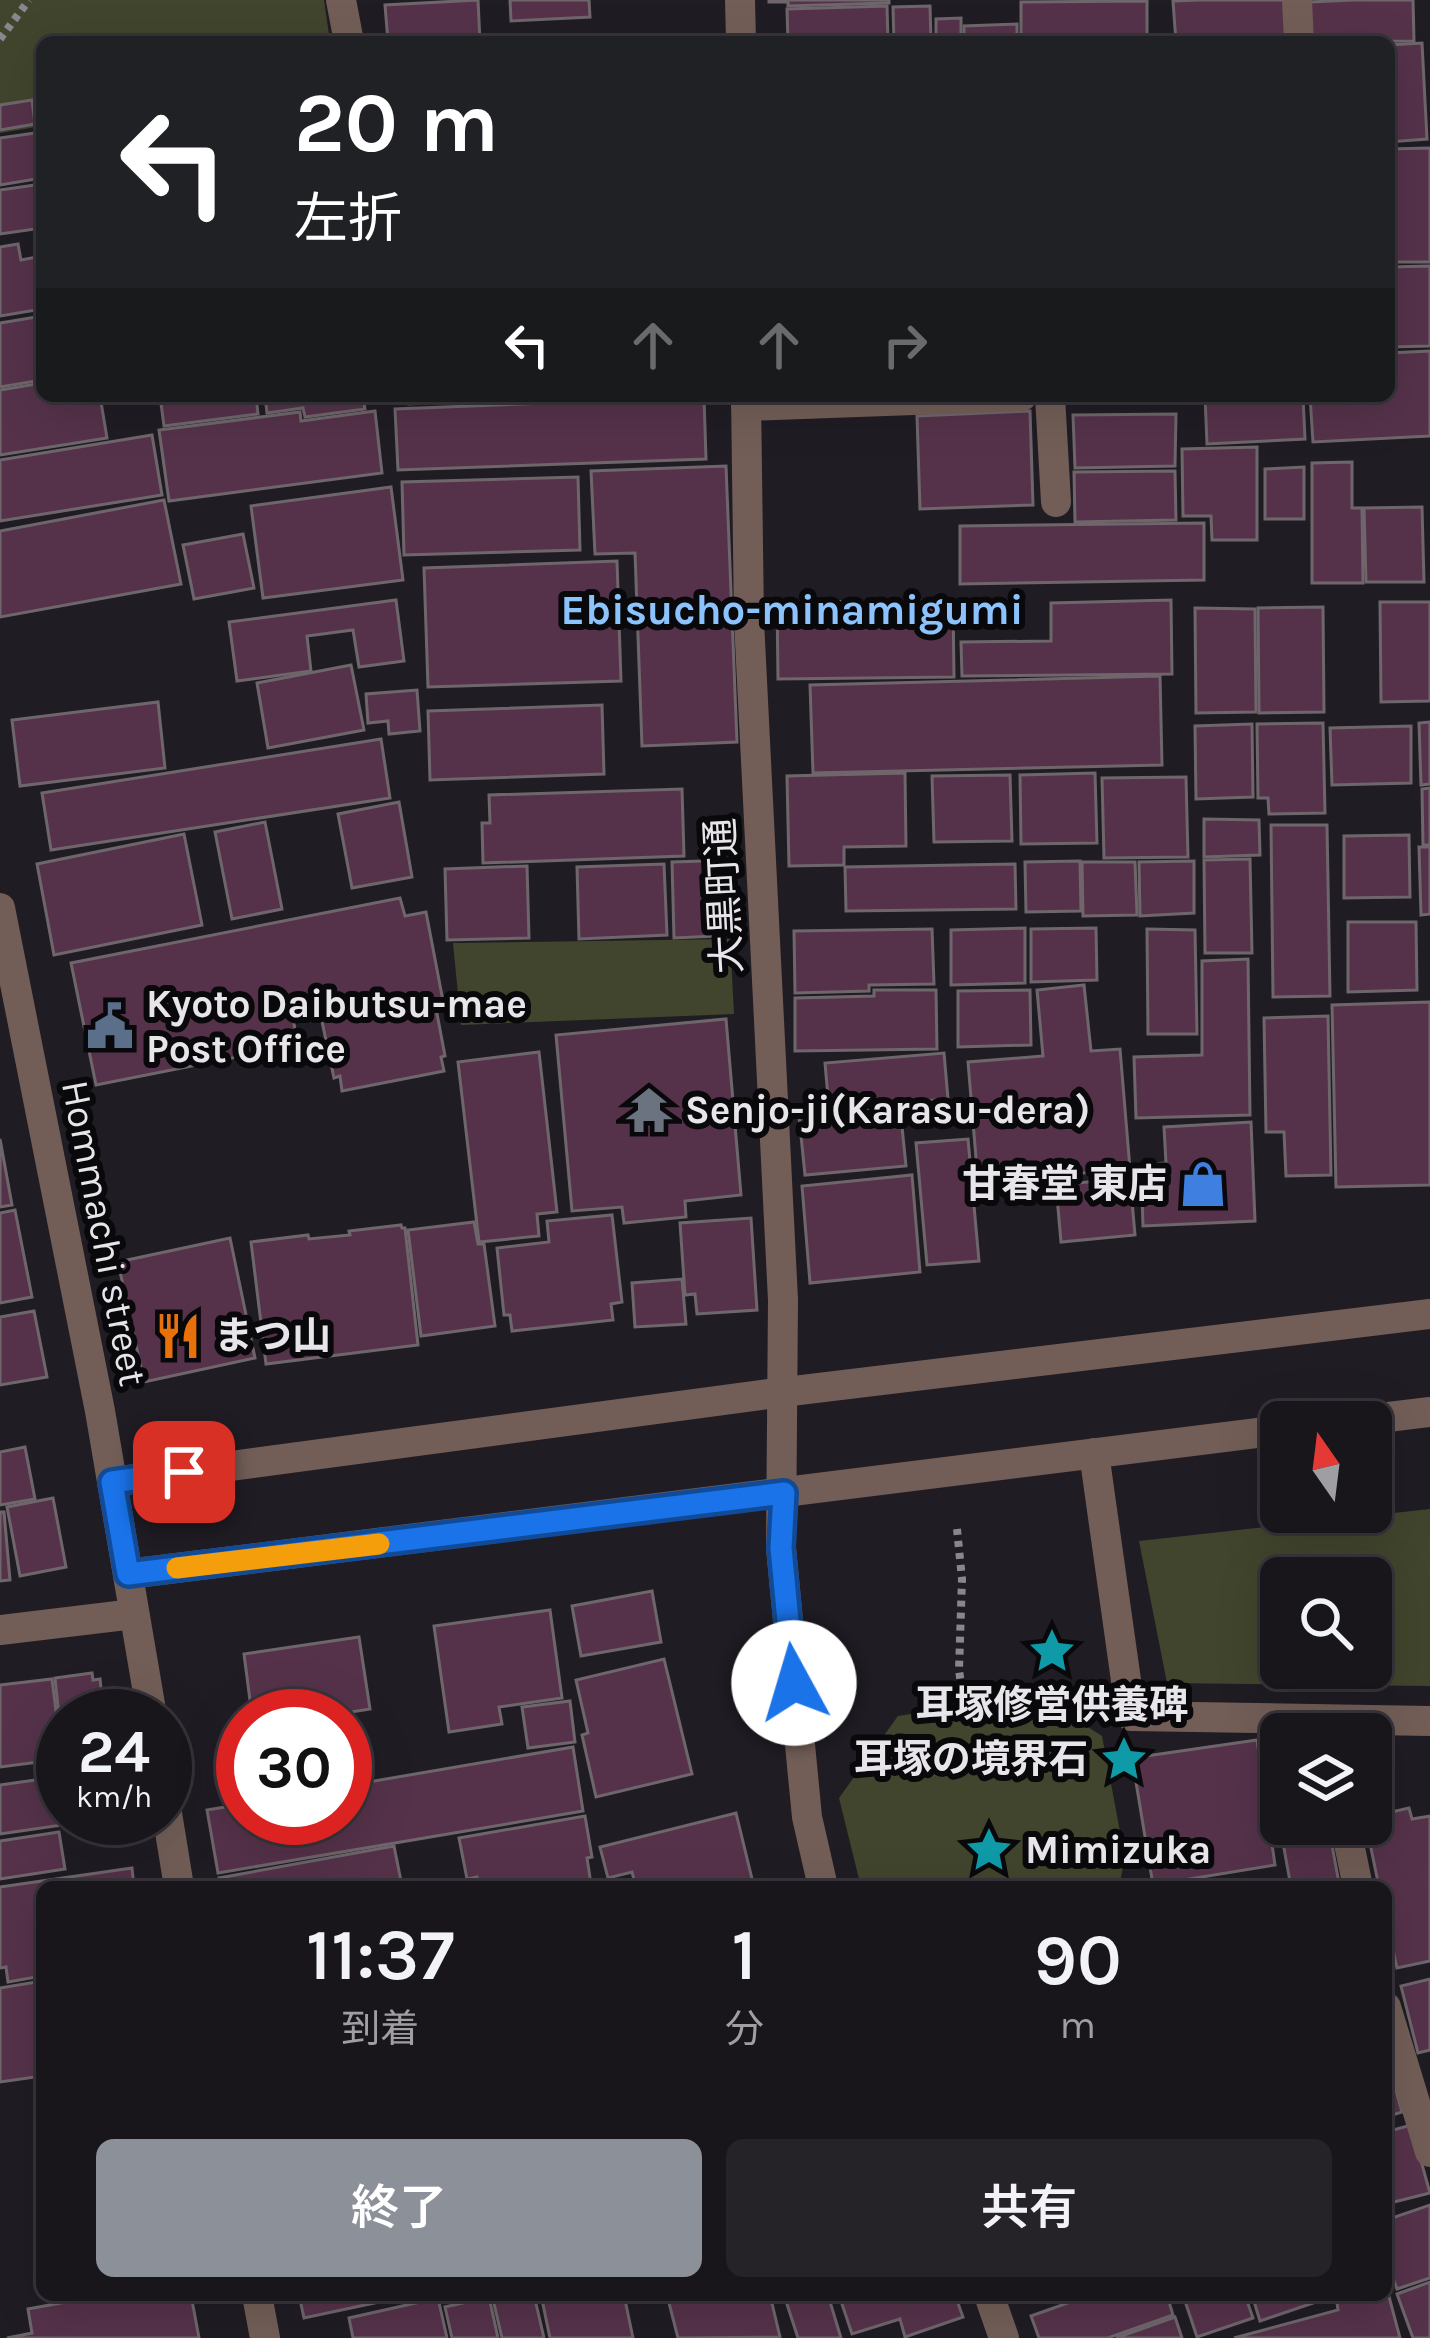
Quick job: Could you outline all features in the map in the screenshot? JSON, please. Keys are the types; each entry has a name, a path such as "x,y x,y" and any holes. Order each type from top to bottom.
{"street":[{"path":"341,0 348,36"},
{"path":"740,0 741,36"},
{"path":"1297,0 1299,36"},
{"name":"大黒町通","path":"746,402 748,621 783,1300 781,1548 807,1817 822,1881"},
{"path":"1050,402 1056,502"},
{"name":"Hommachi street","path":"0,908 112,1482 147,1689"},
{"path":"112,1482 784,1392 1430,1314"},
{"path":"1392,1417 1430,1412"},
{"path":"128,1574 1260,1433"},
{"path":"1094,1454 1131,1716 1260,1723"},
{"path":"0,1630 134,1614"},
{"path":"1392,1723 1430,1721"},
{"path":"172,1845 177,1881"},
{"path":"1349,1845 1357,1881"},
{"path":"1392,2027 1430,2152"},
{"path":"257,2301 265,2338"},
{"path":"991,2301 1004,2338"}],"path":[{"path":"0,39 29,0"},
{"path":"957,1529 962,1579 959,1670 964,1698"}],"green space":[{"path":"0,0 324,0 329,36 36,36 36,127 0,133"},
{"path":"730,939 734,1014 461,1025 453,943"},
{"path":"1430,1509 1430,1686 1392,1686 1392,1557 1260,1557 1260,1684 1167,1683 1139,1541 1260,1528 1260,1533 1392,1533 1392,1513"},
{"path":"1038,1695 1102,1736 1125,1858 1120,1881 860,1881 839,1798 898,1716"}],"building":[{"path":"478,0 480,36 388,36 385,5"},
{"path":"510,0 589,0 590,17 511,21"},
{"path":"769,0 889,3 788,6 788,2"},
{"path":"1287,0 1289,36 1176,36 1173,1"},
{"path":"1413,0 1414,41 1395,41 1395,36 1311,36 1309,2"},
{"path":"1147,1 1147,36 1021,36 1021,2"},
{"path":"887,6 888,36 788,36 787,9"},
{"path":"930,6 931,36 894,36 893,7"},
{"path":"961,18 961,36 936,36 936,19"},
{"path":"1017,24 1017,36 964,36 964,26"},
{"path":"1422,43 1427,139 1395,142 1395,45"},
{"path":"32,100 35,124 0,130 0,105"},
{"path":"36,133 36,179 0,185 0,138"},
{"path":"1430,148 1430,262 1395,262 1395,149"},
{"path":"36,185 36,229 0,234 0,190"},
{"path":"18,244 21,260 36,257 36,310 0,316 0,247"},
{"path":"1430,266 1430,346 1395,347 1395,267"},
{"path":"36,317 36,381 0,387 0,323"},
{"path":"1430,351 1430,436 1313,442 1310,402 1395,402 1395,353"},
{"path":"36,384 36,402 101,402 107,438 0,455 0,390"},
{"path":"161,402 257,402 258,414 164,426"},
{"path":"266,402 364,402 365,409 305,417 303,408 267,413"},
{"path":"704,402 706,459 398,470 395,409"},
{"path":"1205,402 1303,402 1305,439 1207,444"},
{"path":"375,411 382,473 169,501 159,430 300,412 301,421"},
{"path":"1030,411 1033,505 920,509 917,416"},
{"path":"1176,414 1175,466 1075,468 1073,415"},
{"path":"152,435 162,495 0,521 0,460"},
{"path":"1257,447 1257,540 1212,540 1211,516 1183,516 1182,449"},
{"path":"1352,462 1352,508 1362,508 1363,583 1312,583 1312,463"},
{"path":"726,466 737,742 642,746 635,553 595,554 591,471"},
{"path":"1304,467 1304,519 1265,519 1265,469"},
{"path":"1175,471 1176,520 1075,522 1074,472"},
{"path":"578,477 580,550 404,555 402,482"},
{"path":"391,487 403,580 263,598 251,506"},
{"path":"164,500 181,584 0,617 0,531"},
{"path":"1422,507 1424,582 1366,582 1364,508"},
{"path":"1204,523 1204,580 960,584 960,526"},
{"path":"243,534 254,588 194,599 183,545"},
{"path":"617,561 621,681 428,687 424,568"},
{"path":"396,600 404,661 359,667 353,630 307,636 311,671 237,681 229,622"},
{"path":"1171,600 1172,674 962,676 961,642 1051,641 1051,603"},
{"path":"953,601 954,677 778,679 777,602"},
{"path":"1380,602 1430,602 1430,701 1381,702"},
{"path":"1323,607 1324,712 1259,713 1258,608"},
{"path":"1195,608 1255,609 1256,712 1196,713"},
{"path":"351,665 364,730 268,748 257,683"},
{"path":"1160,676 1162,765 813,773 810,685"},
{"path":"417,690 420,731 389,734 388,721 368,723 366,694"},
{"path":"158,702 165,768 20,786 12,720"},
{"path":"602,705 604,774 430,780 428,711"},
{"path":"1430,722 1430,784 1421,785 1419,723"},
{"path":"1323,723 1325,813 1269,814 1268,798 1258,798 1257,724"},
{"path":"1252,724 1253,797 1196,799 1195,726"},
{"path":"1411,726 1411,783 1332,785 1330,728"},
{"path":"381,739 390,798 51,850 42,793"},
{"path":"905,773 906,846 844,847 844,865 789,866 787,776"},
{"path":"1095,773 1097,843 1021,844 1020,775"},
{"path":"1010,775 1012,841 934,842 932,776"},
{"path":"1186,777 1188,857 1104,858 1102,778"},
{"path":"1430,788 1430,845 1423,845 1422,789"},
{"path":"682,789 684,856 483,863 482,823 490,823 489,795"},
{"path":"399,802 412,877 352,888 338,814"},
{"path":"1204,819 1259,820 1260,855 1204,857"},
{"path":"265,822 282,909 232,919 215,832"},
{"path":"1271,825 1327,825 1330,996 1273,997"},
{"path":"184,834 202,925 54,955 37,864"},
{"path":"1409,835 1410,897 1344,898 1344,836"},
{"path":"1419,847 1430,847 1430,914 1421,915"},
{"path":"1250,859 1252,953 1205,953 1204,860"},
{"path":"736,860 738,935 674,938 672,862"},
{"path":"1080,861 1081,911 1026,912 1025,862"},
{"path":"1194,861 1194,913 1140,916 1139,862"},
{"path":"1082,862 1135,862 1137,915 1083,916"},
{"path":"664,864 667,935 579,939 577,867"},
{"path":"1015,864 1016,909 846,911 845,867"},
{"path":"527,866 529,938 447,940 445,869"},
{"path":"400,898 405,916 426,912 443,1001 435,1003 444,1071 342,1091 340,1076 334,1078 317,998 290,1003 298,1045 96,1085 71,963"},
{"path":"1348,922 1416,922 1417,990 1348,992"},
{"path":"1025,928 1025,983 951,985 951,930"},
{"path":"1096,928 1097,980 1031,982 1031,929"},
{"path":"932,929 934,984 795,993 794,931"},
{"path":"1147,929 1195,930 1197,1034 1148,1034"},
{"path":"1248,959 1250,1115 1136,1118 1134,1057 1202,1055 1202,961"},
{"path":"1084,985 1091,1051 1120,1049 1130,1169 978,1182 968,1062 1043,1056 1037,990"},
{"path":"874,990 936,990 937,1049 795,1051 795,998 874,996"},
{"path":"1030,990 1031,1045 958,1047 958,991"},
{"path":"1430,1002 1430,1185 1336,1187 1332,1005"},
{"path":"1328,1016 1331,1175 1286,1176 1284,1132 1266,1132 1264,1018"},
{"path":"726,1019 741,1195 685,1201 686,1217 624,1223 622,1207 572,1211 556,1035"},
{"path":"539,1052 557,1212 537,1214 539,1236 479,1242 458,1062"},
{"path":"944,1053 948,1099 829,1109 825,1063"},
{"path":"900,1107 906,1166 805,1175 799,1116"},
{"path":"1251,1122 1255,1221 1143,1226 1141,1165 1166,1163 1164,1127"},
{"path":"0,1139 12,1205 0,1207"},
{"path":"968,1139 979,1261 927,1265 916,1143"},
{"path":"912,1175 920,1272 810,1283 802,1186"},
{"path":"1130,1178 1135,1235 1061,1242 1056,1185"},
{"path":"15,1210 32,1297 0,1303 0,1213"},
{"path":"612,1215 622,1302 611,1304 613,1320 512,1331 510,1315 504,1315 497,1248 549,1242 547,1221"},
{"path":"751,1218 757,1310 697,1314 695,1294 685,1295 680,1223"},
{"path":"474,1222 478,1244 484,1244 495,1326 421,1336 408,1230"},
{"path":"401,1225 418,1345 266,1364 251,1242 350,1235 349,1231"},
{"path":"230,1238 255,1358 144,1382 118,1262"},
{"path":"682,1279 686,1324 635,1327 632,1283"},
{"path":"34,1311 47,1377 0,1385 0,1317"},
{"path":"25,1447 35,1499 0,1505 0,1452"},
{"path":"53,1498 66,1567 20,1576 7,1507"},
{"path":"0,1512 4,1512 10,1580 0,1581"},
{"path":"652,1591 661,1642 581,1656 572,1606"},
{"path":"550,1610 562,1698 499,1707 502,1724 449,1732 434,1626"},
{"path":"359,1637 367,1689 249,1689 244,1654"},
{"path":"664,1659 692,1774 596,1797 576,1680"},
{"path":"92,1673 93,1680 100,1679 101,1689 56,1689 55,1678"},
{"path":"52,1679 53,1689 36,1689 36,1762 0,1767 0,1685"},
{"path":"570,1701 575,1742 528,1748 522,1707"},
{"path":"1257,1740 1260,1845 1272,1845 1275,1865 1152,1881 1132,1758"},
{"path":"573,1747 583,1811 218,1873 207,1810 216,1808 216,1845 372,1845 372,1781"},
{"path":"36,1780 36,1829 0,1834 0,1785"},
{"path":"1409,1808 1412,1819 1430,1816 1430,1961 1397,1968 1392,1945 1392,1881 1378,1881 1370,1845 1392,1845 1392,1812"},
{"path":"736,1813 753,1881 634,1881 632,1872 608,1878 600,1847"},
{"path":"585,1816 591,1881 467,1879 459,1838"},
{"path":"36,1836 36,1845 61,1845 65,1869 0,1879 0,1841"},
{"path":"1283,1845 1332,1845 1339,1881 1290,1881"},
{"path":"394,1846 401,1881 220,1881"},
{"path":"132,1868 133,1881 42,1881"},
{"path":"36,1882 36,1977 8,1982 6,1967 0,1968 0,1887"},
{"path":"1430,1979 1430,2050 1418,2053 1401,1986"},
{"path":"36,1982 36,2077 0,2082 0,1988"},
{"path":"1392,2075 1402,2112 1392,2115"},
{"path":"1411,2125 1430,2193 1392,2202 1392,2130"},
{"path":"1430,2205 1430,2278 1397,2289 1392,2276 1392,2218"},
{"path":"1430,2282 1430,2338 1413,2338 1397,2294"},
{"path":"71,2301 192,2301 199,2338 7,2338 32,2333 28,2309"},
{"path":"300,2301 384,2301 304,2318"},
{"path":"439,2301 447,2338 353,2338 349,2318"},
{"path":"490,2301 498,2338 452,2338 445,2307"},
{"path":"493,2301 535,2301 544,2338 502,2338"},
{"path":"542,2301 625,2301 633,2338 550,2338"},
{"path":"669,2301 771,2301 780,2337 678,2338"},
{"path":"786,2301 830,2301 841,2338 798,2338"},
{"path":"841,2301 957,2301 963,2317 905,2337 900,2319 852,2334"},
{"path":"1073,2301 1169,2301 1173,2315 1108,2338 1039,2338 1031,2316"},
{"path":"1185,2301 1247,2301 1253,2318 1197,2337"},
{"path":"1254,2301 1319,2301 1260,2321"},
{"path":"1390,2301 1400,2338 1234,2338 1338,2310 1337,2303"},
{"path":"1175,2317 1182,2338 1116,2338"}],"slow traffic":[{"path":"177,1568 379,1544"}],"place":[{"name":"Kyoto Daibutsu-mae Post Office","path":"110,1026"},
{"name":"Senjo-ji(Karasu-dera)","path":"649,1110"},
{"name":"甘春堂 東店","path":"1203,1184"},
{"name":"まつ山","path":"178,1336"},
{"name":"耳塚修営供養碑","path":"1052,1651"},
{"name":"耳塚の境界石","path":"1124,1759"},
{"name":"Mimizuka","path":"989,1850"}],"district":[{"name":"Ebisucho-minamigumi","path":"792,610"}],"route":[{"path":"184,1472 112,1482 128,1574 784,1493 781,1548 794,1683"}]}
